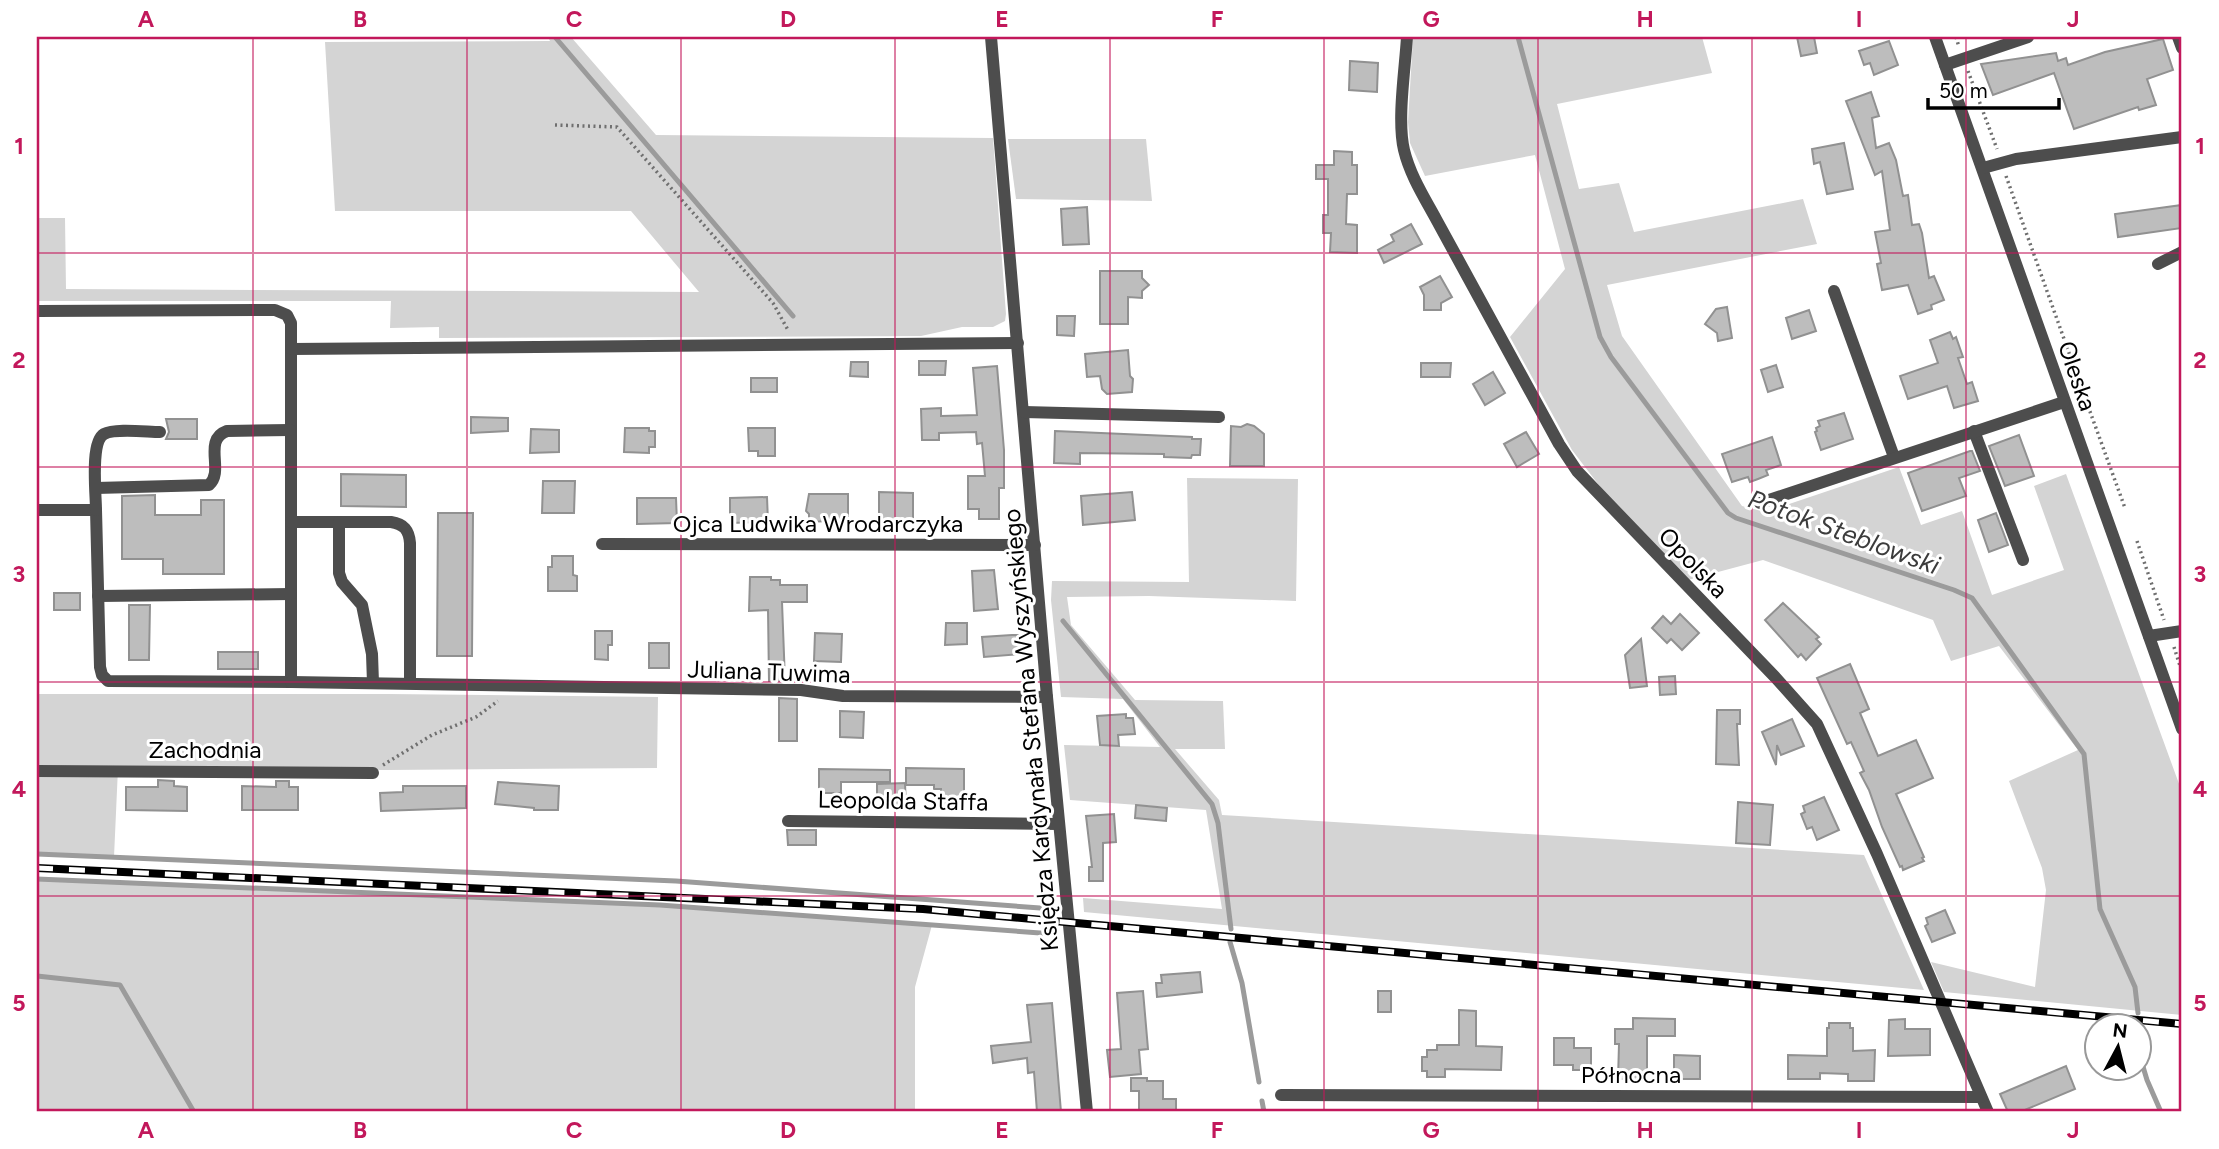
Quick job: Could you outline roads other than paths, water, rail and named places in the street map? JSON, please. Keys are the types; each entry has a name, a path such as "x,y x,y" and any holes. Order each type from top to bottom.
{"street":[{"name":"Księdza Kardynała Stefana Wyszyńskiego","path":"991,37 1059,824 1087,1112"},
{"name":"Opolska","path":"1407,37 1403,147 1416,183 1559,444 1577,471 1817,724 1877,854 1988,1112"},
{"name":"Oleska","path":"1935,37 2182,729"},
{"path":"1945,65 2028,37"},
{"path":"2178,37 2182,48"},
{"path":"1983,169 2017,159 2182,137"},
{"path":"2158,264 2182,251"},
{"path":"1834,291 1894,457"},
{"path":"37,310 279,310 289,318 291,682"},
{"path":"291,349 1018,343"},
{"path":"1760,503 2064,402"},
{"path":"1024,412 1219,417"},
{"path":"96,488 209,485 214,478 215,441 220,434 227,431 290,430"},
{"path":"1974,431 2023,560"},
{"path":"160,432 113,432 103,435 96,450 98,596 291,594"},
{"path":"37,510 96,510"},
{"path":"291,522 391,522 404,526 410,544 410,683"},
{"path":"339,522 339,573 342,582 362,605 372,654 373,682"},
{"name":"Ojca Ludwika Wrodarczyka","path":"602,544 1035,545"},
{"name":"Juliana Tuwima","path":"98,596 100,667 108,681 373,682 569,688 801,690 843,696 1048,697"},
{"path":"2150,636 2182,631"},
{"name":"Zachodnia","path":"37,771 373,773"},
{"name":"Leopolda Staffa","path":"788,821 1059,824"},
{"name":"Północna","path":"1281,1095 1981,1097"}],"waterway":[{"path":"555,37 793,316"},
{"name":"Potok Steblowski","path":"1518,37 1600,337 1611,357 1728,513 1972,598 2084,754 2100,909 2135,987 2138,1012"},
{"path":"1063,621 1212,804 1218,823 1231,929"},
{"path":"37,854 676,881 1054,909"},
{"path":"37,879 660,905 1054,934"},
{"path":"1230,942 1242,983 1259,1082"},
{"path":"37,976 120,985 194,1112"},
{"name":"Potok Steblowski","path":"2148,1082 2161,1112"},
{"path":"1262,1101 1264,1112"}],"railway":[{"path":"37,868 923,909 2182,1024"}]}
